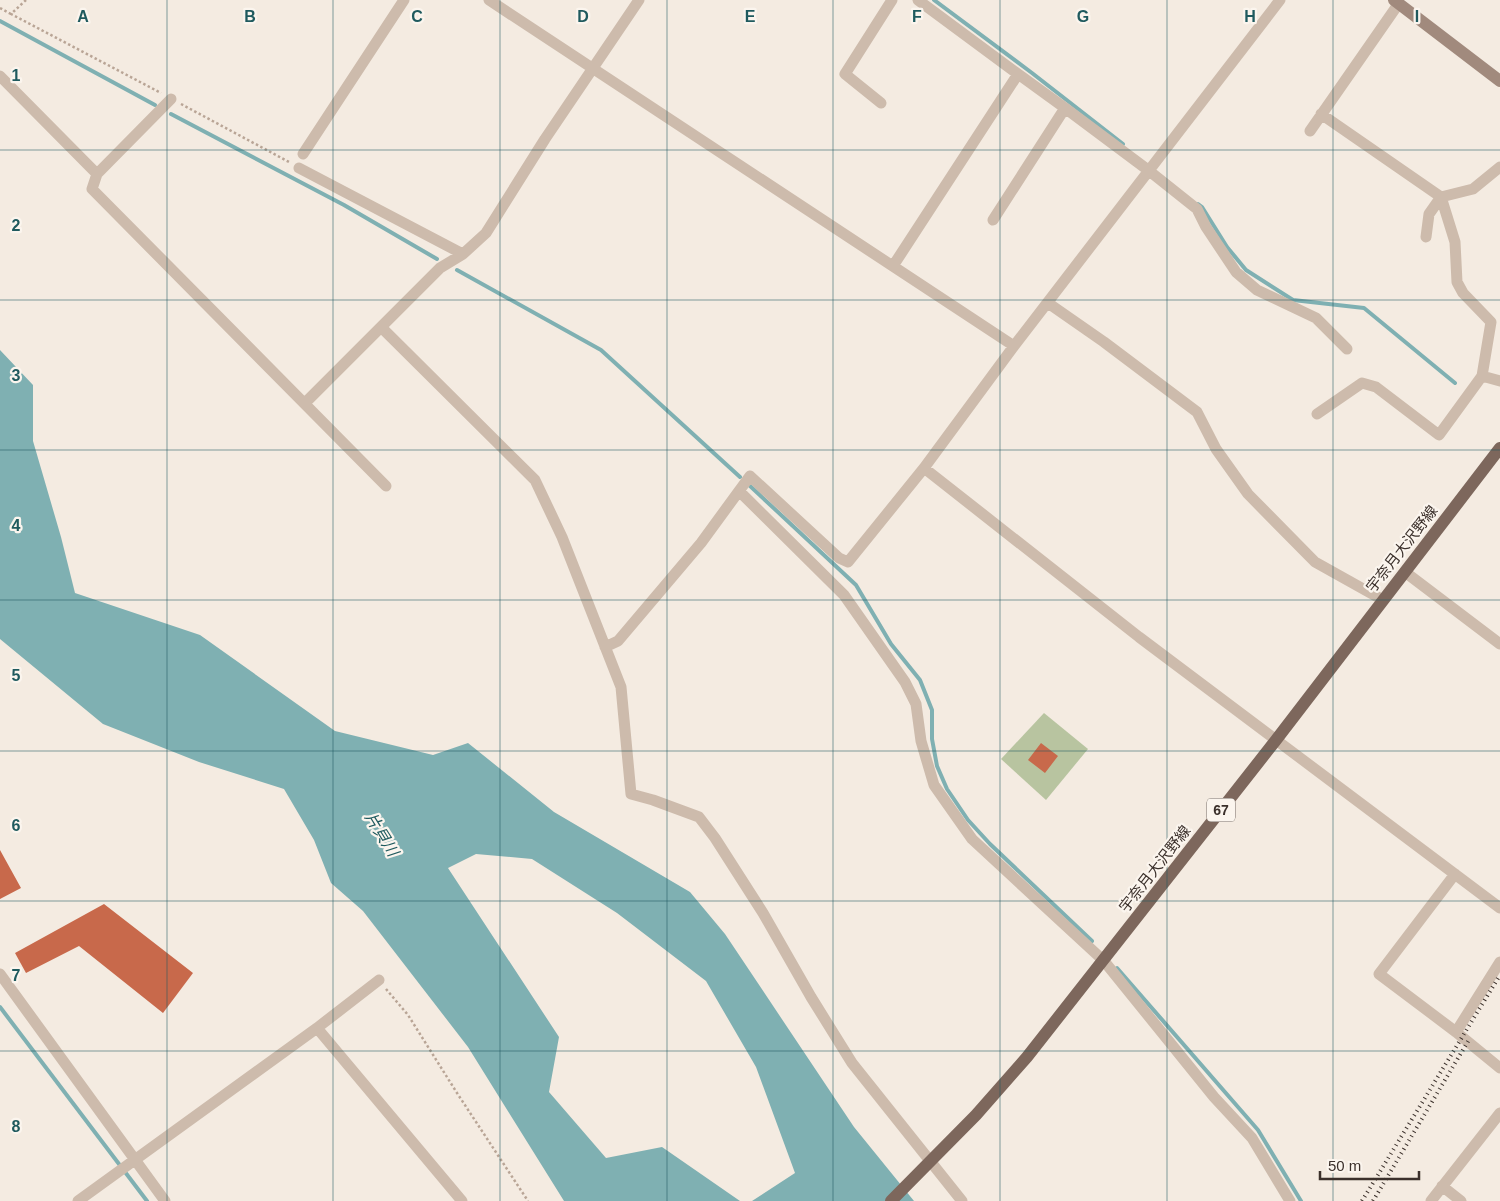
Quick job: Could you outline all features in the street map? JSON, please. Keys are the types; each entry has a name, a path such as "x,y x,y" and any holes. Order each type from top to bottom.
{"main road":[{"path":"1396,2 1500,81"},
{"name":"宇奈月大沢野線","path":"891,1201 976,1115 1027,1057 1276,740 1500,448"}],"street":[{"path":"303,154 404,0"},
{"path":"489,0 1014,346"},
{"path":"305,403 440,268 463,254 486,233 545,139 639,0"},
{"path":"881,103 845,74 892,0"},
{"path":"918,0 1148,170 1197,209 1206,227 1236,272 1257,290 1316,318 1347,349"},
{"path":"605,647 618,641 701,543 750,476 839,558 848,562 924,468 1014,346 1280,0"},
{"path":"1310,130 1396,2"},
{"path":"893,266 1018,74"},
{"path":"0,76 98,174"},
{"path":"171,99 98,174 92,189 386,486"},
{"path":"993,220 1065,108"},
{"path":"1317,414 1362,383 1376,387 1439,435 1481,378 1491,322 1463,294 1457,282 1455,242 1441,197 1322,114"},
{"path":"299,168 463,254"},
{"path":"1426,237 1429,214 1441,197 1473,189 1500,168"},
{"path":"1048,303 1104,342 1197,412 1216,449 1248,494 1315,562 1383,600"},
{"path":"381,327 535,480 562,537 621,687 631,794 699,817 715,838 763,913 811,997 852,1062 962,1201"},
{"path":"1481,378 1500,381"},
{"path":"924,468 1139,637 1500,908"},
{"path":"739,491 844,595 905,682 916,704 921,741 934,785 972,838 1104,960 1214,1097 1252,1138 1290,1201"},
{"path":"1405,572 1500,644"},
{"path":"1455,874 1379,974 1500,1068"},
{"path":"1456,1032 1500,962"},
{"path":"0,974 164,1201"},
{"path":"78,1201 317,1028 379,980"},
{"path":"317,1028 462,1201"},
{"path":"1431,1201 1500,1113"},
{"path":"1442,1186 1462,1201"}],"path":[{"path":"11,14 26,0"},
{"path":"0,8 299,168"},
{"path":"379,980 408,1015 528,1201"}],"green space":[{"path":"1044,713 1088,749 1046,800 1001,759"}],"water":[{"name":"片貝川","path":"0,350 33,385 33,441 75,593 200,635 335,731 433,755 468,743 554,812 690,892 725,934 854,1127 914,1201 752,1201 795,1173 756,1067 706,981 617,913 532,859 476,854 448,868 559,1037 549,1092 606,1158 662,1147 740,1201 564,1201 468,1047 363,911 331,883 314,840 284,789 199,762 103,724 0,639"}],"building":[{"path":"1041,743 1058,756 1045,773 1028,760"},
{"path":"0,850 21,888 0,899"},
{"path":"104,904 193,973 163,1013 79,946 26,973 15,953"}],"waterway":[{"path":"934,0 1123,144"},
{"path":"0,21 155,105"},
{"path":"171,114 344,205 437,259"},
{"path":"1198,204 1202,207 1227,247 1246,270 1293,300 1364,308 1455,383"},
{"path":"457,270 601,350 740,477"},
{"path":"749,485 856,585 891,644 920,680 932,710 932,739 937,766 947,789 968,820 990,844 1092,941"},
{"path":"1117,968 1258,1130 1301,1201"},
{"path":"0,1007 147,1201"}],"railway":[{"path":"1362,1201 1500,975"},
{"path":"1373,1201 1470,1038"}]}
